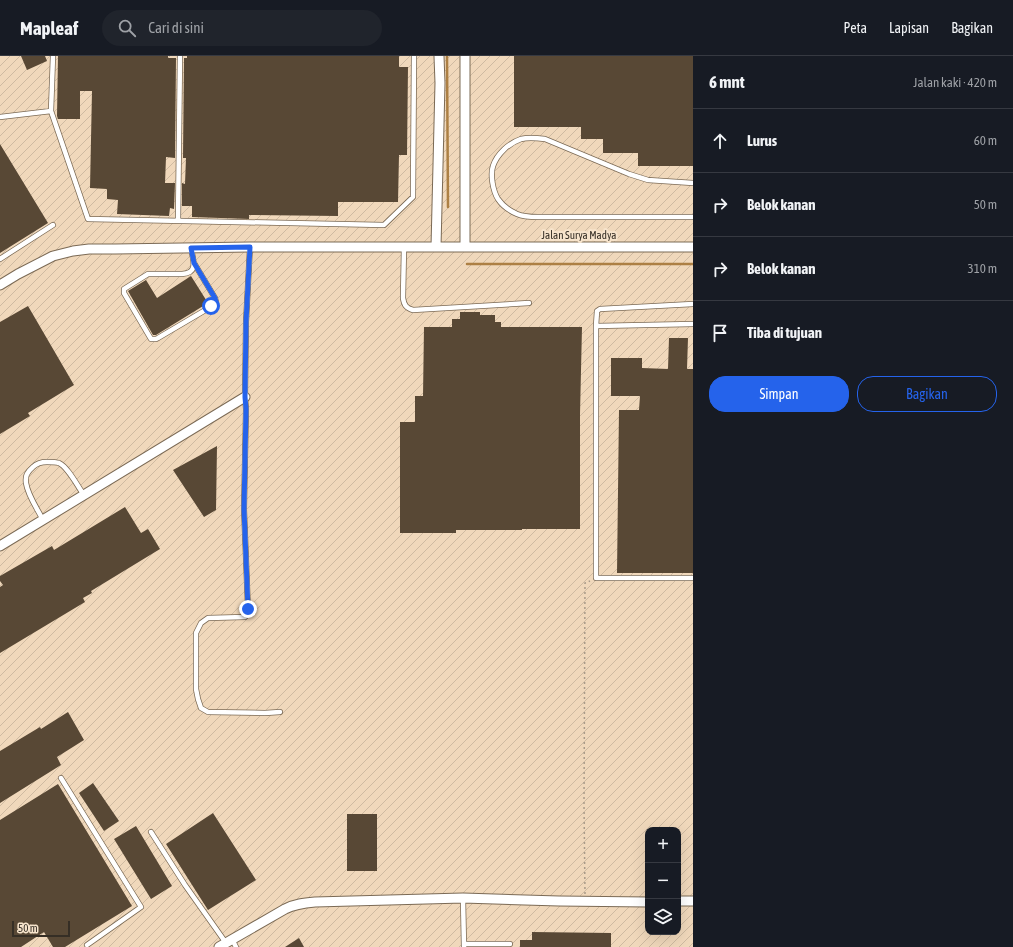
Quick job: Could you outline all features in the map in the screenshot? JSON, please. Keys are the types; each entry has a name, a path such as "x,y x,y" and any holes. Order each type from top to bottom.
{"street":[{"path":"436,247 440,83 439,56"},
{"path":"465,56 465,247"},
{"name":"Jalan Surya Madya","path":"0,285 53,256 73,250 89,249 250,247 693,247"},
{"path":"0,546 245,397"},
{"path":"228,944 294,905 315,902 463,898 586,902 645,902"},
{"path":"681,902 693,901"}],"lane":[{"path":"53,56 51,111 88,219 384,225 413,197 414,56"},
{"path":"178,221 180,56"},
{"path":"0,117 51,111"},
{"path":"693,183 648,180 629,174 545,139 523,138 505,147 497,158 493,166 492,183 498,199 511,211 523,216 693,217"},
{"path":"0,259 53,226"},
{"path":"250,247 246,322 244,509 248,609 245,617 208,618 201,623 196,632 196,689 202,708 208,712 265,714 280,712"},
{"path":"404,247 403,298 404,304 407,308 413,310 529,303"},
{"path":"191,248 194,263 216,302 214,305 158,338 151,339 124,293 124,289 148,274 186,274 191,271 194,263"},
{"path":"693,304 600,309 597,311 596,326 596,578 693,578"},
{"path":"596,326 693,324"},
{"path":"43,520 30,495 26,483 26,476 28,472 35,466 44,462 59,463 68,472 84,495"},
{"path":"61,778 141,907 86,946"},
{"path":"151,832 185,885 228,944"},
{"path":"463,898 464,946 510,944"}],"path":[{"path":"586,902 584,804 585,583 596,578"}],"shaded area":[{"path":"0,56 693,56 693,947 0,947"}],"building":[{"path":"21,56 45,56 47,61 27,70"},
{"path":"58,56 168,56 168,58 176,58 175,158 166,157 165,183 175,183 174,209 170,208 169,216 117,214 118,200 107,199 107,189 90,188 92,91 80,91 80,119 58,119"},
{"path":"187,56 399,56 399,67 408,67 407,155 399,155 398,202 338,202 338,216 249,215 249,219 192,217 192,206 182,206 182,183 185,184 186,158 183,158 184,58 187,58"},
{"path":"514,56 693,56 693,166 638,166 638,153 603,153 603,139 581,139 581,127 514,127"},
{"path":"0,144 48,223 0,253"},
{"path":"191,276 208,303 156,335 153,335 128,291 146,280 157,298"},
{"path":"28,306 74,385 28,413 30,416 0,434 0,322"},
{"path":"460,312 480,312 480,315 495,315 495,322 501,322 501,327 582,327 580,529 456,530 456,533 400,533 400,422 415,422 415,396 423,396 424,327 452,327 452,319 460,319"},
{"path":"669,338 688,338 687,369 693,369 693,573 617,573 619,410 639,410 640,396 611,396 611,358 642,358 642,368 668,369"},
{"path":"217,446 216,510 204,517 173,470"},
{"path":"125,507 141,533 148,529 160,549 91,591 92,593 83,598 85,602 0,653 0,587 3,585 0,581 0,576 52,546 54,550"},
{"path":"68,712 84,740 57,757 61,765 0,803 0,751 40,727 41,729"},
{"path":"93,783 119,821 104,831 79,793"},
{"path":"58,784 132,906 65,947 53,947 44,932 21,947 0,947 0,820"},
{"path":"213,813 256,880 208,910 166,844"},
{"path":"347,814 377,814 377,871 347,871"},
{"path":"136,826 172,886 151,899 114,839"},
{"path":"532,932 611,933 611,947 520,947 520,940 532,940"},
{"path":"299,938 304,947 285,947"}],"waterway":[{"path":"447,56 448,207"},
{"path":"467,264 693,264"}],"route":[{"path":"211,306 216,302 215,298 194,263 191,248 250,247 246,322 244,509 248,609"}]}
